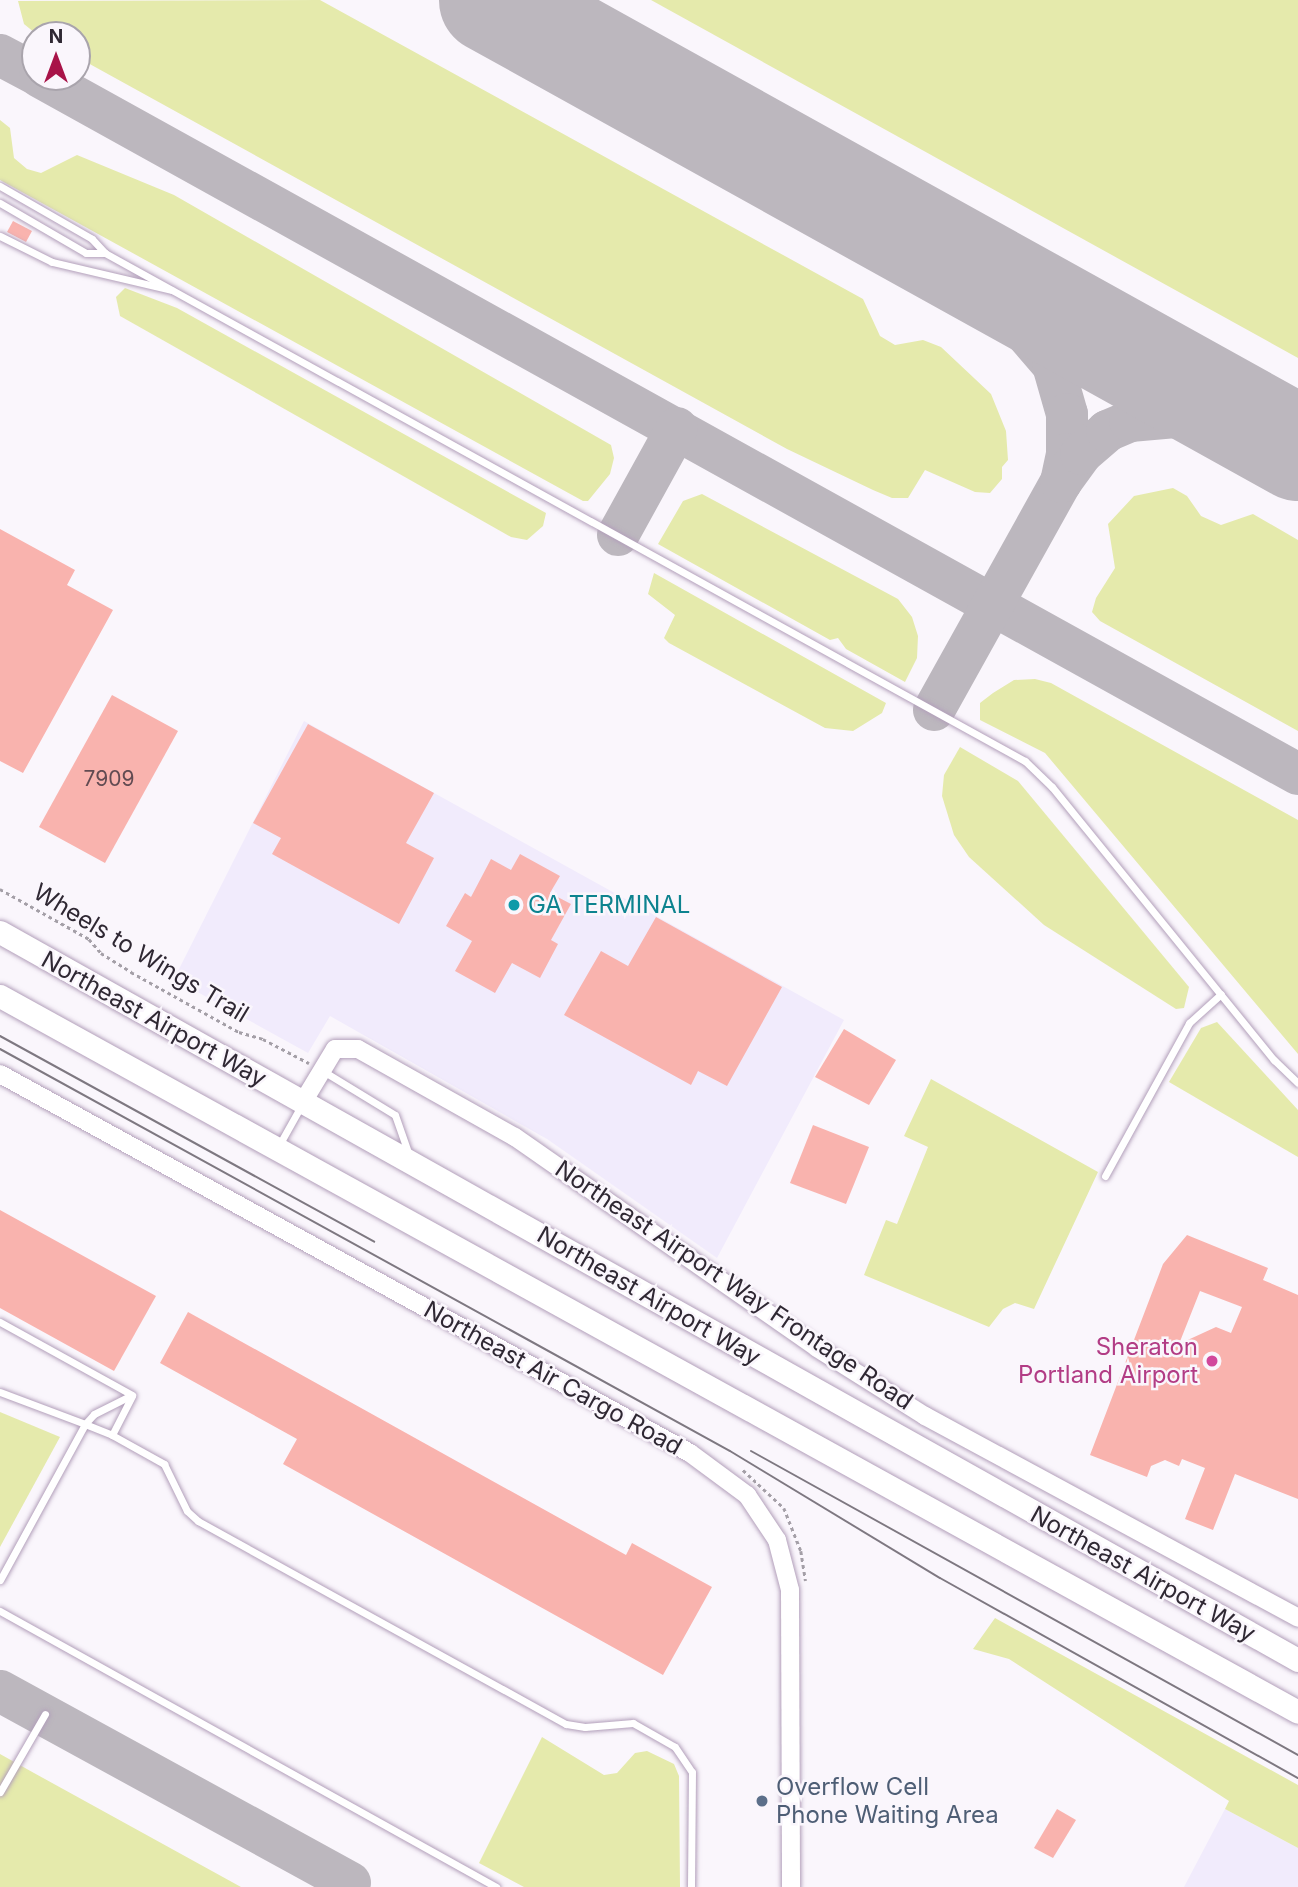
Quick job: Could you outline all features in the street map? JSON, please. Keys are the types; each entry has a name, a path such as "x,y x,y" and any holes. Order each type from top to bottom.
{"main road":[{"name":"Northeast Airport Way","path":"0,932 1298,1660"},
{"name":"Northeast Airport Way","path":"0,996 1298,1712"}],"street":[{"name":"Northeast Airport Way Frontage Road","path":"303,1102 335,1049 358,1049 458,1105 573,1175 817,1348 914,1409 1298,1618"},
{"name":"Northeast Air Cargo Road","path":"0,1074 690,1453 747,1495 777,1540 790,1590 791,1887"}],"lane":[{"path":"0,186 92,239 105,253 185,293 1025,761 1052,786 1221,994 1298,1083"},
{"path":"0,203 86,253 105,253"},
{"path":"0,236 65,266 185,293"},
{"path":"1105,1176 1189,1023 1221,994"},
{"path":"321,1070 395,1115 411,1163"},
{"path":"277,1149 303,1102"},
{"path":"0,1322 132,1395"},
{"path":"0,1392 112,1435 164,1464 187,1511 198,1521 566,1724 585,1727 634,1723 675,1746 692,1772 691,1887"},
{"path":"0,1580 85,1424 94,1414 132,1395"},
{"path":"112,1435 132,1395"},
{"path":"0,1611 496,1887"},
{"path":"0,1792 46,1714"}],"path":[{"name":"Wheels to Wings Trail","path":"0,889 89,939 101,953 131,972 251,1038 263,1039 303,1060"}],"shaded area":[{"path":"304,721 844,1020 717,1258 547,1139 330,1016 308,1053 174,979"},
{"path":"1225,1809 1298,1848 1298,1887 1184,1887"}],"green space":[{"path":"320,0 863,299 880,336 895,345 923,340 941,347 991,394 1006,431 1008,460 1002,467 1002,479 990,493 975,492 925,470 908,498 892,498 787,449 91,65 91,21 23,21 18,1"},
{"path":"651,0 1298,0 1298,358"},
{"path":"0,120 10,128 14,158 27,169 41,173 77,155 174,195 611,445 614,458 610,474 588,501 583,501 0,180"},
{"path":"125,288 177,308 546,513 543,526 527,540 511,537 120,316 116,297"},
{"path":"1173,488 1187,496 1201,516 1221,525 1253,514 1298,540 1298,731 1100,621 1092,612 1096,598 1115,568 1108,524 1134,496"},
{"path":"702,494 898,599 912,617 918,636 917,658 905,682 846,649 838,638 830,640 658,544 683,501"},
{"path":"654,573 886,703 882,713 853,731 825,728 669,643 664,638 675,615 648,594"},
{"path":"1035,679 1051,683 1298,820 1298,1054 1045,753 980,720 980,703 993,693 1014,680"},
{"path":"960,747 1018,781 1189,987 1184,1008 1176,1009 1044,925 969,857 954,835 942,796 944,775"},
{"path":"1217,1022 1298,1110 1298,1157 1169,1082 1201,1028"},
{"path":"931,1079 1098,1172 1034,1309 1015,1303 1003,1309 989,1327 864,1275 886,1220 897,1224 928,1147 904,1136"},
{"path":"0,1412 60,1437 0,1547"},
{"path":"995,1618 1298,1785 1298,1848 1225,1809 1229,1801 1009,1659 973,1649"},
{"path":"542,1737 604,1775 617,1773 635,1753 647,1751 674,1764 679,1776 680,1887 524,1887 479,1863"},
{"path":"0,1754 34,1773 241,1887 0,1887"}],"building":[{"path":"13,221 32,231 26,242 7,232"},
{"path":"0,529 75,570 67,585 113,610 23,773 0,761"},
{"path":"112,695 178,731 105,863 39,827"},
{"path":"308,724 434,793 406,843 434,858 399,924 272,854 281,838 253,823"},
{"path":"520,854 560,876 550,893 571,904 551,940 558,944 540,978 512,963 495,993 455,971 472,941 446,926 465,893 471,897 491,859 511,870"},
{"path":"656,917 782,987 727,1086 698,1071 691,1085 564,1015 601,951 628,966"},
{"path":"844,1029 896,1060 869,1105 815,1077"},
{"path":"813,1125 869,1147 846,1204 790,1183"},
{"path":"0,1210 156,1296 114,1371 0,1308"},
{"name":"Sheraton Portland Airport","path":"1187,1235 1268,1268 1263,1280 1298,1295 1298,1499 1235,1474 1213,1530 1185,1519 1205,1468 1182,1459 1179,1466 1165,1460 1151,1466 1147,1477 1090,1455 1163,1264","holes":["1200,1291 1242,1307 1231,1333 1216,1327 1179,1344"]},
{"path":"188,1312 626,1555 632,1543 712,1587 663,1675 283,1464 297,1439 160,1363"},
{"path":"1057,1809 1076,1820 1053,1858 1034,1848"}],"taxiway":[{"path":"0,55 21,66"},
{"path":"65,91 1298,774"},
{"path":"965,263 1053,365 1067,414 1067,454 1061,482"},
{"path":"934,710 1061,482 1081,454 1107,431 1130,421 1187,416 1258,425"},
{"path":"618,535 677,428"},
{"path":"0,1691 350,1883"}],"runway":[{"path":"491,0 1298,448"}],"tram line":[{"path":"0,1036 374,1242"},
{"path":"0,1049 730,1451 940,1578 1298,1778"},
{"path":"751,1451 1298,1755"}],"place":[{"name":"GA TERMINAL","path":"514,905"},
{"name":"Sheraton Portland Airport","path":"1212,1361"},
{"name":"Overflow Cell Phone Waiting Area","path":"762,1801"}]}
